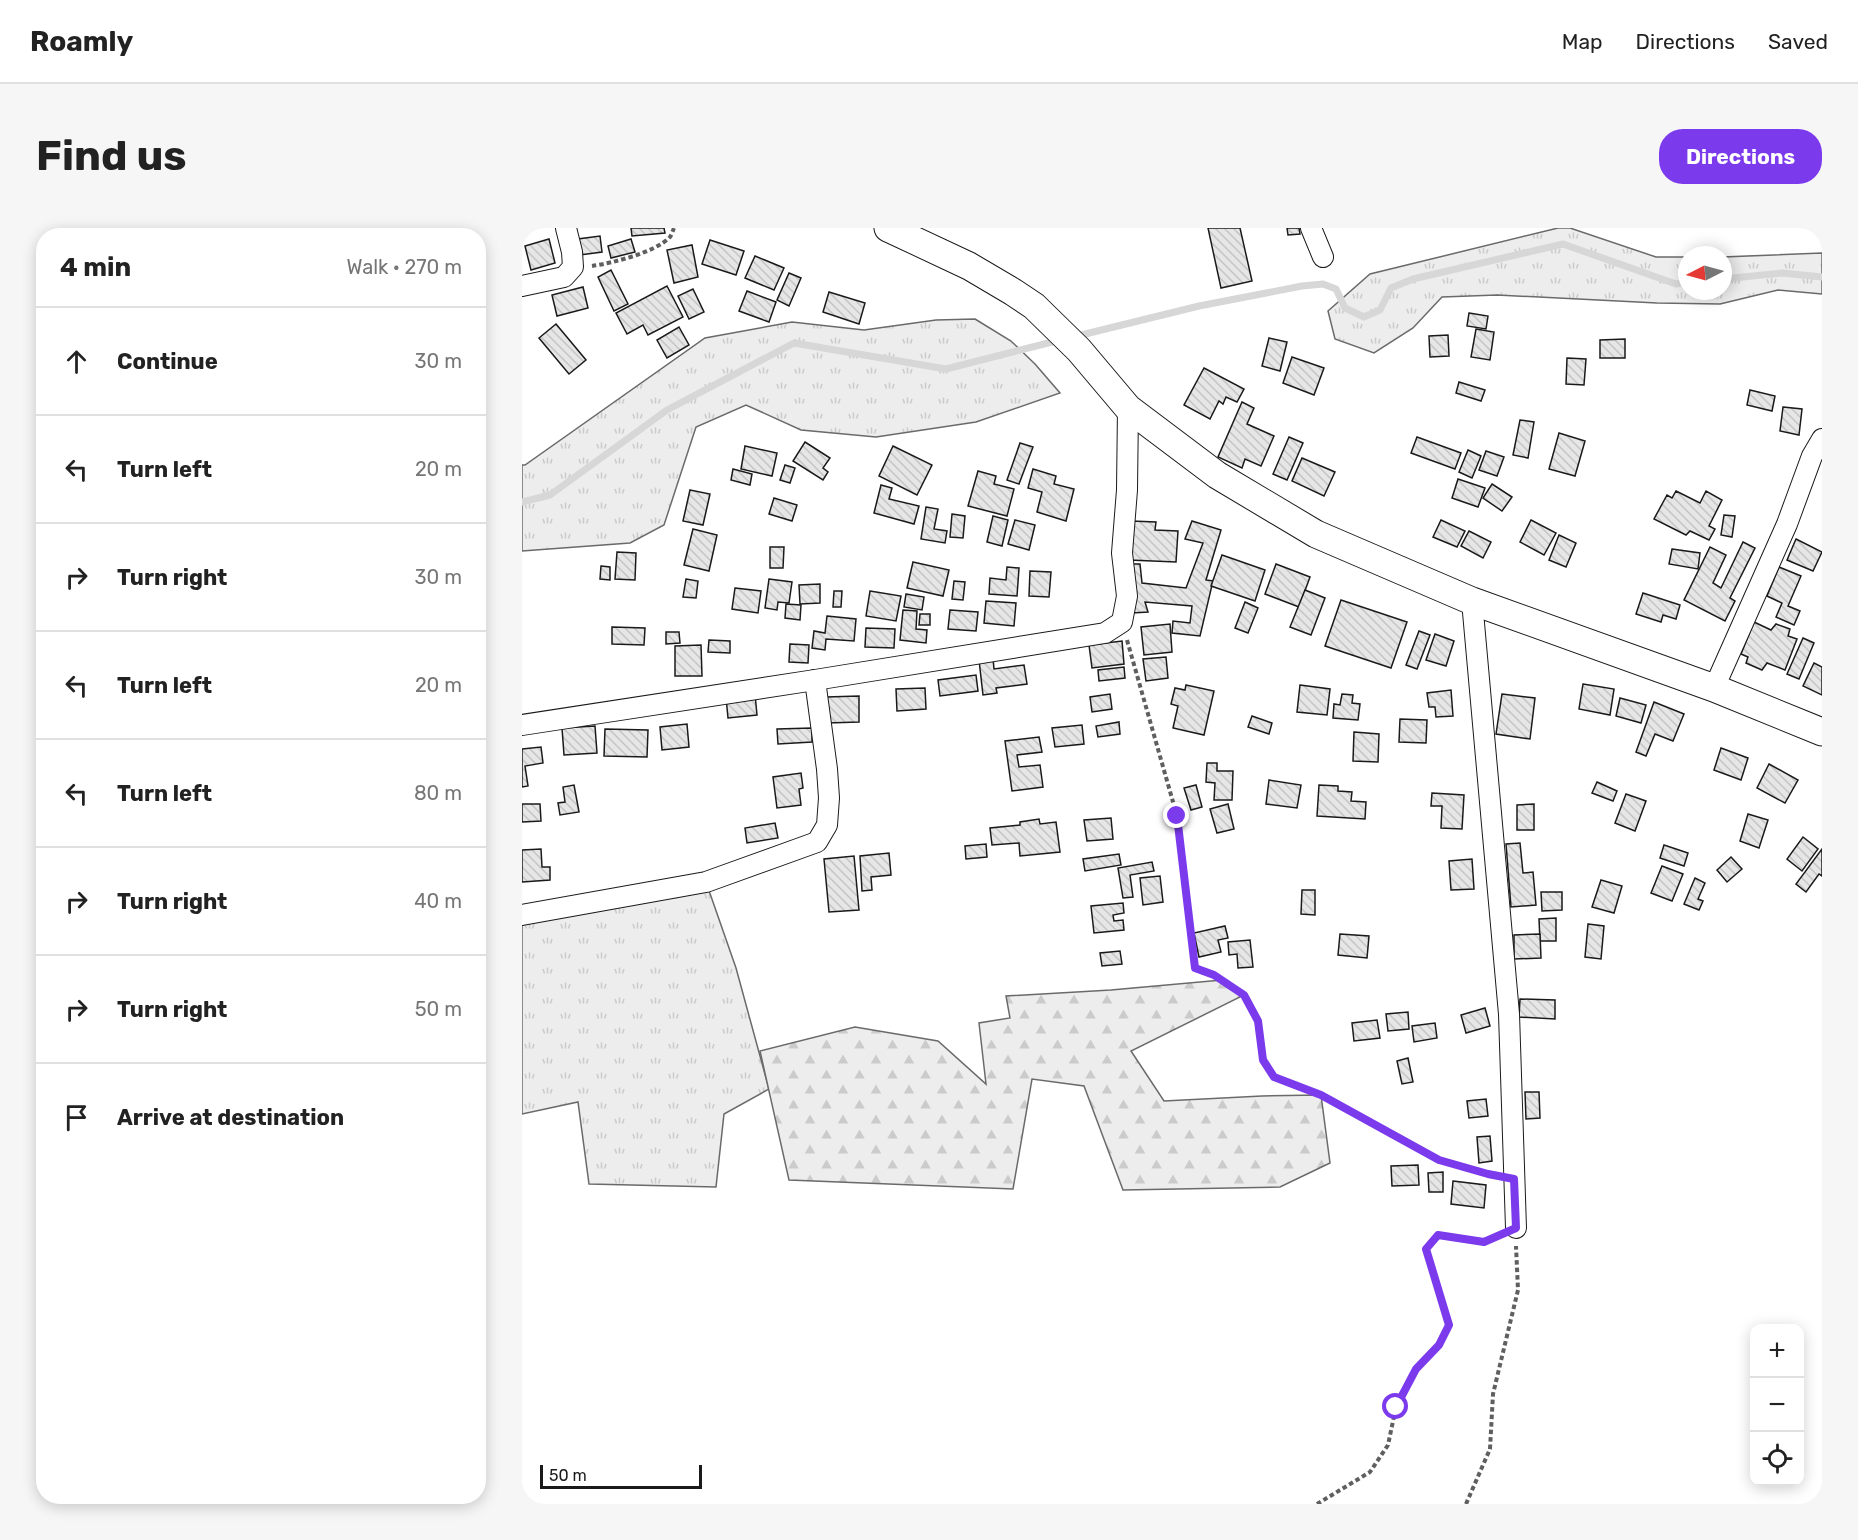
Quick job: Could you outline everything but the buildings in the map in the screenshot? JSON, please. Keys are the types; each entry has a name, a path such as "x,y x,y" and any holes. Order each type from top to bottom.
{"main road":[{"path":"888,228 978,271 1034,306 1079,350 1128,408 1218,475 1316,534 1472,601 1714,688 1822,732"}],"street":[{"path":"522,286 564,277 573,267 566,228"},
{"path":"1311,228 1323,257"},
{"path":"522,725 1105,633 1122,622 1127,596 1122,553 1127,490 1128,408"},
{"path":"1714,688 1787,524 1812,456 1822,439"},
{"path":"1472,601 1509,1014 1516,1228"},
{"path":"522,915 706,882 817,842 827,825 829,798 815,680"}],"path":[{"path":"571,269 608,264 646,252 671,236 674,228"},
{"path":"1122,622 1177,816 1195,968 1214,975 1244,995 1258,1021 1263,1060 1274,1077 1321,1095 1439,1160 1514,1179"},
{"path":"1317,1504 1370,1472 1388,1445 1396,1407 1416,1369 1439,1345 1449,1325 1426,1249 1438,1235 1484,1242 1516,1228 1518,1290 1493,1394 1490,1449 1466,1504"}],"green space":[{"path":"1558,228 1570,228 1656,257 1678,257 1678,300 1732,300 1732,257 1822,253 1822,294 1778,290 1720,304 1497,295 1442,297 1413,328 1374,353 1335,339 1328,311 1370,274"},
{"path":"975,319 1011,341 1060,393 976,422 876,437 801,430 746,405 696,427 664,525 630,543 522,551 522,465 705,338 792,322 864,330 936,320"},
{"path":"706,882 736,968 769,1089 724,1114 716,1187 589,1184 578,1102 522,1114 522,915"},
{"path":"1222,980 1244,995 1131,1051 1164,1101 1321,1095 1330,1163 1280,1187 1123,1190 1084,1086 1032,1079 1013,1189 789,1180 760,1051 855,1027 938,1041 986,1084 979,1023 1010,1018 1006,996"}],"waterway":[{"path":"1073,337 1199,306 1323,284 1336,289 1345,308 1364,317 1380,310 1391,288 1413,279 1563,244 1678,284"},
{"path":"1732,278 1782,273 1822,277"},
{"path":"522,502 550,495 667,410 794,343 946,369 1060,340"}],"route":[{"path":"1177,816 1195,968 1214,975 1244,995 1258,1021 1263,1060 1274,1077 1321,1095 1439,1160 1514,1179 1516,1228 1484,1242 1438,1235 1426,1249 1449,1325 1439,1345 1416,1369 1396,1407"}]}
